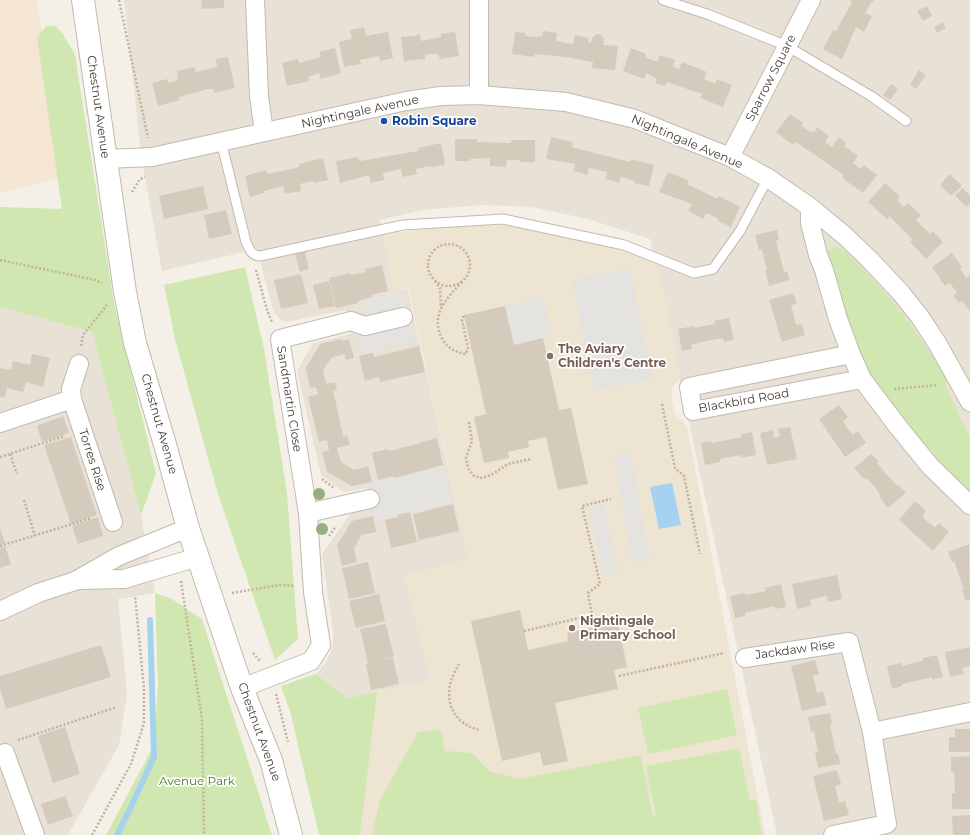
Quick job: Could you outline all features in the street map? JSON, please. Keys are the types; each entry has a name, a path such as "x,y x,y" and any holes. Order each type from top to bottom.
{"street":[{"name":"Chestnut Avenue","path":"84,0 122,291 135,343 188,528 242,688 270,760 291,835"},
{"path":"255,0 259,96 264,132"},
{"path":"479,0 480,95"},
{"name":"Sparrow Square","path":"730,157 812,0"},
{"name":"Nightingale Avenue","path":"105,159 152,157 406,101 441,96 480,95 566,102 635,118 730,157 768,178 810,207 845,236 901,292 931,333 961,383 970,402"},
{"path":"810,207 810,223 818,255 850,354 867,385 930,466 970,505"},
{"name":"Sandmartin Close","path":"242,688 310,661 321,645 312,588 308,513 280,339 351,321 365,326 404,317"},
{"name":"Blackbird Road","path":"850,354 689,387 694,411 867,385"},
{"name":"Torres Rise","path":"79,364 71,389 72,399 111,516"},
{"path":"0,423 72,399"},
{"path":"308,513 370,499"},
{"path":"0,611 38,593 74,581 119,556 188,528"},
{"path":"74,581 124,579 199,560"},
{"name":"Jackdaw Rise","path":"745,658 849,642 872,732 888,824 833,835"},
{"path":"872,732 970,712"},
{"path":"10,748 35,835"}],"lane":[{"path":"663,0 707,14 787,46 871,96 906,121"},
{"path":"222,141 246,242 253,254 260,256 403,225 503,219 624,245 694,273 713,269 740,231 768,178"}],"path":[{"path":"119,0 156,172 140,179 129,197"},
{"path":"441,308 440,288 433,279 428,266 432,252 437,247 450,243 463,248 470,260 471,267 469,274 450,295 441,308 438,317 438,332 446,345 454,352 466,354 468,348 462,320 464,315"},
{"path":"253,254 267,310 280,339"},
{"path":"0,260 95,280 122,291 83,335 79,364"},
{"path":"433,279 446,286 453,286 462,282"},
{"path":"867,385 961,383"},
{"path":"662,404 675,468 684,476 700,554"},
{"path":"469,422 472,441 466,458 468,468 474,476 482,478 508,464 531,459"},
{"path":"0,458 83,430"},
{"path":"10,454 17,474"},
{"path":"524,631 592,615 588,593 600,584 582,506 612,499"},
{"path":"24,500 35,536"},
{"path":"311,563 352,503"},
{"path":"0,546 111,516"},
{"path":"199,560 180,574 202,719 204,835"},
{"path":"230,593 280,585 312,588"},
{"path":"229,589 232,600"},
{"path":"92,835 131,764 144,723 144,689 135,592"},
{"path":"250,648 271,677 289,745"},
{"path":"619,676 724,653"},
{"path":"459,664 450,684 450,703 457,719 470,728 480,730"},
{"path":"10,748 118,707"}],"shaded area":[{"path":"0,0 36,0 69,176 0,193"},
{"path":"124,0 970,0 970,835 777,835 650,239 588,219 531,207 482,205 423,210 380,220 394,290 407,288 469,560 405,575 431,680 348,698 316,674 327,661 333,645 333,632 322,554 350,514 371,509 366,488 343,492 321,475 297,371 313,343 351,334 345,310 287,322 281,320 274,312 257,249 162,271 142,161"},
{"name":"Nightingale Primary School","path":"450,226 527,226 618,248 658,264 681,377 672,388 672,402 675,414 687,426 765,835 360,835 375,692 431,680 405,575 469,560 408,287 394,290 383,236 408,231"},
{"path":"630,268 652,379 594,390 572,279"},
{"path":"401,292 413,340 365,351 361,336 353,329 350,315 366,316 364,301"},
{"path":"543,296 553,337 514,345 505,306"},
{"path":"0,307 92,332 141,515 155,593 118,599 127,695 119,745 68,835 0,835"},
{"path":"631,453 650,560 632,563 614,456"},
{"path":"443,465 452,503 375,520 366,483"},
{"path":"603,504 619,571 603,575 588,507"}],"green space":[{"path":"46,26 55,26 63,34 75,55 114,303 156,474 141,515 92,332 0,307 0,207 62,209 37,37"},
{"path":"834,247 840,248 846,252 882,289 916,332 946,378 946,387 970,439 970,497 951,480 889,405 868,370 857,348 827,256 828,252"},
{"path":"245,267 264,349 287,493 298,639 275,660 218,494 175,339 164,285"},
{"name":"Avenue Park","path":"155,593 172,599 202,619 272,835 106,835 154,745 158,685"},
{"path":"316,674 348,698 377,692 360,835 319,835 290,711 281,686"},
{"path":"727,689 737,735 648,754 638,708"},
{"path":"441,730 445,751 472,753 489,771 520,779 641,755 653,817 656,816 646,766 739,748 750,800 756,800 762,835 372,835 380,800 418,732"}],"water":[{"path":"672,483 681,525 659,529 650,487"}],"building":[{"path":"201,0 224,0 224,8 202,9"},
{"path":"849,0 874,0 865,13 872,16 864,32 856,27 842,59 823,49 833,30 836,31 852,2"},
{"path":"927,6 932,16 923,21 917,11"},
{"path":"943,22 946,28 937,33 934,27"},
{"path":"364,27 366,36 388,32 393,58 380,61 379,56 360,60 361,64 344,67 339,42 352,39 350,30"},
{"path":"543,31 557,33 556,41 573,44 575,35 589,38 588,42 591,43 592,38 596,34 600,34 604,39 603,45 618,46 615,70 592,68 593,62 565,57 535,54 534,57 512,54 515,32 526,33 526,36 537,37 542,36"},
{"path":"455,32 459,56 440,59 438,54 432,54 425,55 425,59 404,61 401,37 420,35 421,41 441,37 441,34"},
{"path":"335,48 341,73 321,79 319,73 308,77 309,81 287,86 282,63 298,59 299,63 321,57 319,52"},
{"path":"631,48 646,54 645,57 655,61 658,61 660,55 675,60 673,66 679,69 682,62 707,72 704,79 715,84 717,79 732,85 723,107 700,98 702,94 667,82 665,86 655,83 657,79 646,73 644,79 623,71"},
{"path":"228,57 235,88 214,93 213,89 208,89 179,97 180,100 158,106 152,83 167,79 169,83 178,80 177,71 194,67 196,72 217,67 216,59"},
{"path":"919,70 926,75 916,89 910,85"},
{"path":"891,84 898,89 890,100 883,95"},
{"path":"790,114 803,123 801,126 811,132 814,132 817,127 829,136 825,142 832,147 839,137 846,143 844,146 858,156 853,163 861,169 864,165 877,175 863,193 842,178 844,175 796,142 793,145 776,132"},
{"path":"551,137 573,142 572,147 579,149 630,162 631,159 654,165 649,186 634,183 635,181 621,177 619,183 606,179 607,172 589,168 587,175 574,171 575,164 546,159"},
{"path":"455,139 477,139 477,142 511,143 511,140 535,140 535,162 507,160 506,167 490,166 490,158 470,159 470,161 455,161"},
{"path":"441,143 445,165 416,169 417,174 403,177 401,169 383,173 384,180 371,183 369,175 340,183 336,161 358,157 359,161 366,160 418,151 418,148"},
{"path":"323,158 328,180 300,184 301,191 285,194 283,186 264,191 264,193 250,197 245,176 266,170 267,174 296,168 300,166 299,164"},
{"path":"668,172 689,181 687,184 717,199 719,196 740,207 731,227 706,213 703,219 688,211 692,204 659,192"},
{"path":"950,174 962,186 951,196 940,185"},
{"path":"885,183 900,197 897,200 903,207 908,203 921,215 916,220 930,234 933,231 943,242 926,259 910,242 913,240 890,216 887,219 868,202"},
{"path":"203,186 208,209 164,219 159,196"},
{"path":"963,188 970,196 970,204 966,207 955,195"},
{"path":"226,210 232,234 209,239 204,215"},
{"path":"777,230 779,240 776,241 784,272 787,271 790,280 769,286 762,249 759,250 755,235"},
{"path":"305,251 309,269 300,272 295,254"},
{"path":"952,253 962,267 960,268 966,278 970,275 970,312 962,301 959,303 953,296 957,293 950,283 945,286 932,267"},
{"path":"382,265 388,291 371,295 372,297 358,301 358,303 336,308 329,278 350,273 351,275 366,272 365,269"},
{"path":"301,274 308,303 281,309 274,280"},
{"path":"329,281 335,306 319,309 313,285"},
{"path":"793,293 797,304 791,305 796,325 802,324 805,335 782,342 769,300"},
{"path":"505,306 514,345 543,338 559,410 571,408 588,484 558,490 546,437 528,441 529,447 508,452 509,458 484,463 474,417 486,414 464,315"},
{"path":"729,318 734,340 724,342 723,338 707,341 691,345 692,349 682,351 678,329 715,324 714,321"},
{"path":"341,339 341,341 349,339 354,358 346,360 344,354 331,358 323,370 326,384 335,382 337,390 333,390 343,436 347,435 350,445 337,448 341,462 354,470 368,466 372,482 352,486 327,472 322,452 329,450 327,440 319,442 308,397 318,394 316,387 310,388 306,368 320,344"},
{"path":"419,346 425,372 380,382 379,377 365,381 359,356 373,353 374,357"},
{"path":"32,354 50,358 43,387 26,382 23,392 7,388 5,398 0,397 0,368 11,370 13,361 30,365"},
{"path":"839,405 848,417 843,421 847,428 853,435 858,431 866,443 845,457 819,419"},
{"path":"63,416 69,433 42,442 37,426"},
{"path":"790,427 797,459 767,465 760,433 773,430 774,438 780,436 778,429"},
{"path":"752,432 756,455 741,458 741,455 720,459 720,462 705,465 701,443 711,441 712,443 742,437 741,434"},
{"path":"71,437 97,515 71,524 44,445"},
{"path":"437,438 443,465 395,478 394,476 378,480 372,453 388,449 389,451"},
{"path":"871,454 879,462 877,463 887,475 906,493 888,508 874,486 867,478 865,480 854,468"},
{"path":"915,501 926,511 922,516 928,522 935,527 939,523 949,532 933,551 899,520"},
{"path":"453,504 459,531 419,540 413,514"},
{"path":"410,512 417,542 391,548 385,520"},
{"path":"373,516 376,532 362,535 358,541 354,548 357,562 342,566 337,545 352,521"},
{"path":"98,517 103,536 78,544 72,526"},
{"path":"0,528 5,543 0,545"},
{"path":"969,544 970,599 966,601 962,591 964,590 954,561 952,562 948,552"},
{"path":"5,546 11,564 0,568 0,548"},
{"path":"368,562 375,593 349,599 342,568"},
{"path":"837,575 842,599 828,602 827,596 818,598 810,600 811,606 797,609 792,584"},
{"path":"781,584 786,607 775,609 775,606 745,613 745,616 735,618 730,596 766,591 765,588"},
{"path":"379,594 385,621 356,628 349,601"},
{"path":"520,610 528,650 568,641 567,633 618,622 627,667 614,670 618,689 555,703 568,761 543,766 540,752 502,761 471,621"},
{"path":"386,624 394,657 379,660 393,658 399,684 371,690 366,664 368,663 360,629"},
{"path":"101,645 111,677 6,709 0,689 0,676"},
{"path":"970,647 970,666 962,668 964,674 950,677 945,652"},
{"path":"937,655 943,677 932,680 932,677 902,684 902,686 892,689 887,666 902,663 902,666 923,661 923,658"},
{"path":"815,660 819,674 813,676 817,693 823,691 827,705 802,711 791,666"},
{"path":"830,713 832,723 830,724 836,754 838,753 840,764 818,768 815,753 818,752 814,731 811,732 808,717"},
{"path":"65,727 80,774 53,783 38,736"},
{"path":"955,729 970,729 970,752 949,752 949,737 955,737"},
{"path":"970,756 970,809 952,809 952,793 955,793 954,772 951,772 951,757"},
{"path":"837,770 841,784 835,786 839,803 845,801 849,815 824,821 813,776"},
{"path":"65,796 73,816 48,825 41,804"},
{"path":"970,815 970,835 953,835 952,816"}],"waterway":[{"path":"117,835 154,757 150,620"}],"place":[{"name":"Robin Square","path":"384,121"},
{"name":"The Aviary Children's Centre","path":"550,356"},
{"name":"Nightingale Primary School","path":"572,628"}]}
